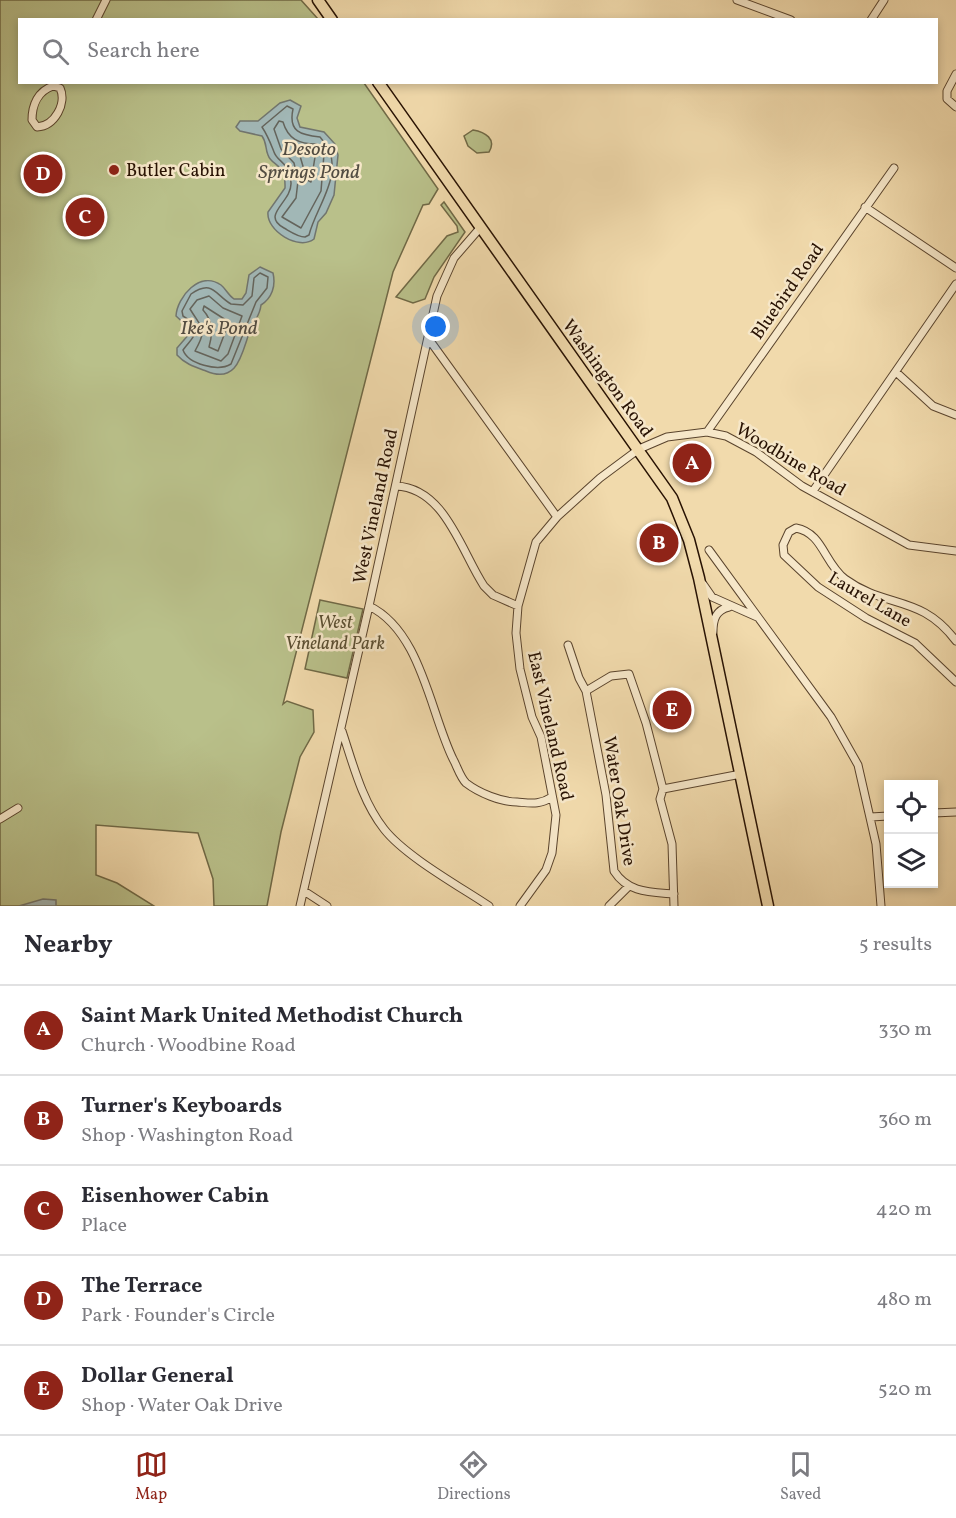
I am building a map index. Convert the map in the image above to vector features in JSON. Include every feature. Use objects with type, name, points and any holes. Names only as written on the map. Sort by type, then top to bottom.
[{"type":"main road","points":[[318,0],[331,18]]},
{"type":"main road","name":"Washington Road","points":[[379,84],[672,498],[699,578],[768,906]]},
{"type":"street","points":[[97,18],[106,0]]},
{"type":"street","points":[[737,0],[786,18]]},
{"type":"street","points":[[873,18],[884,0]]},
{"type":"street","points":[[956,74],[946,91],[947,99],[956,107]]},
{"type":"street","points":[[61,85],[62,98],[57,113],[44,126],[36,126],[32,115],[38,98],[48,88],[61,85]]},
{"type":"street","name":"Bluebird Road","points":[[706,432],[894,168]]},
{"type":"street","points":[[865,207],[956,268]]},
{"type":"street","name":"West Vineland Road","points":[[300,906],[342,728],[437,296],[445,273],[464,244],[480,228]]},
{"type":"street","points":[[813,491],[956,284]]},
{"type":"street","points":[[428,338],[557,517]]},
{"type":"street","points":[[896,372],[933,406],[956,415]]},
{"type":"street","name":"Woodbine Road","points":[[639,449],[667,437],[706,432],[741,442],[787,477],[909,545],[956,551]]},
{"type":"street","name":"East Vineland Road","points":[[520,906],[546,870],[552,853],[556,815],[541,737],[532,717],[520,669],[516,633],[518,606],[536,542],[557,517],[600,478],[639,449]]},
{"type":"street","points":[[396,486],[409,487],[431,500],[444,516],[484,585],[493,595],[518,606]]},
{"type":"street","name":"Laurel Lane","points":[[956,640],[940,621],[921,609],[885,598],[845,579],[834,568],[815,536],[796,528],[789,532],[783,545],[784,555],[818,587],[866,618],[915,643],[956,682]]},
{"type":"street","points":[[709,550],[836,725],[858,765],[871,817],[881,906]]},
{"type":"street","points":[[699,578],[712,597],[729,607],[757,617]]},
{"type":"street","points":[[369,606],[379,610],[400,633],[422,670],[445,741],[465,781],[509,802],[541,804],[552,797]]},
{"type":"street","points":[[713,645],[716,616],[721,609],[729,607]]},
{"type":"street","name":"Water Oak Drive","points":[[568,645],[582,687],[586,691],[606,795],[614,871],[621,882],[628,887],[674,894]]},
{"type":"street","points":[[586,691],[611,676],[629,674],[646,723],[663,789],[660,799],[672,844],[674,906]]},
{"type":"street","points":[[342,728],[356,777],[385,830],[401,846],[489,906]]},
{"type":"street","points":[[663,789],[741,774]]},
{"type":"street","points":[[0,819],[18,808]]},
{"type":"street","points":[[938,813],[956,812]]},
{"type":"street","points":[[871,817],[884,816]]},
{"type":"street","points":[[609,906],[628,887]]},
{"type":"street","points":[[304,891],[327,906]]},
{"type":"green space","points":[[0,0],[301,0],[317,18],[18,18],[18,84],[365,84],[438,189],[429,204],[423,205],[393,272],[283,704],[287,701],[313,710],[314,732],[300,757],[281,832],[267,906],[214,906],[213,879],[198,833],[96,825],[96,875],[117,883],[154,906],[0,906]]},
{"type":"green space","points":[[473,130],[482,132],[491,140],[489,152],[477,153],[468,146],[464,136]]},
{"type":"green space","points":[[444,202],[465,232],[434,277],[425,299],[413,303],[396,297],[447,236],[458,232],[457,226],[441,205]]},
{"type":"green space","name":"West Vineland Park","points":[[320,600],[363,609],[347,678],[305,669]]},
{"type":"water","name":"Desoto Springs Pond","points":[[290,100],[301,106],[297,118],[300,127],[324,132],[335,144],[338,155],[334,195],[326,213],[318,222],[314,239],[300,243],[278,232],[269,219],[268,212],[285,188],[281,169],[270,159],[262,136],[240,131],[236,127],[240,121],[258,121],[280,103]]},
{"type":"water","name":"Ike's Pond","points":[[260,267],[273,273],[273,287],[268,299],[261,305],[242,353],[233,369],[227,373],[218,374],[194,367],[180,358],[177,355],[177,348],[190,333],[189,328],[176,316],[180,301],[185,294],[198,283],[213,281],[221,285],[234,299],[242,299],[246,293],[249,275]]},
{"type":"water","points":[[43,899],[56,900],[56,906],[19,906]]},
{"type":"place","name":"Butler Cabin","points":[[114,170]]},
{"type":"place","name":"The Terrace","points":[[43,174]]},
{"type":"place","name":"Eisenhower Cabin","points":[[85,217]]},
{"type":"place","name":"Saint Mark United Methodist Church","points":[[692,463]]},
{"type":"place","name":"Turner's Keyboards","points":[[659,543]]},
{"type":"place","name":"Dollar General","points":[[672,710]]}]
